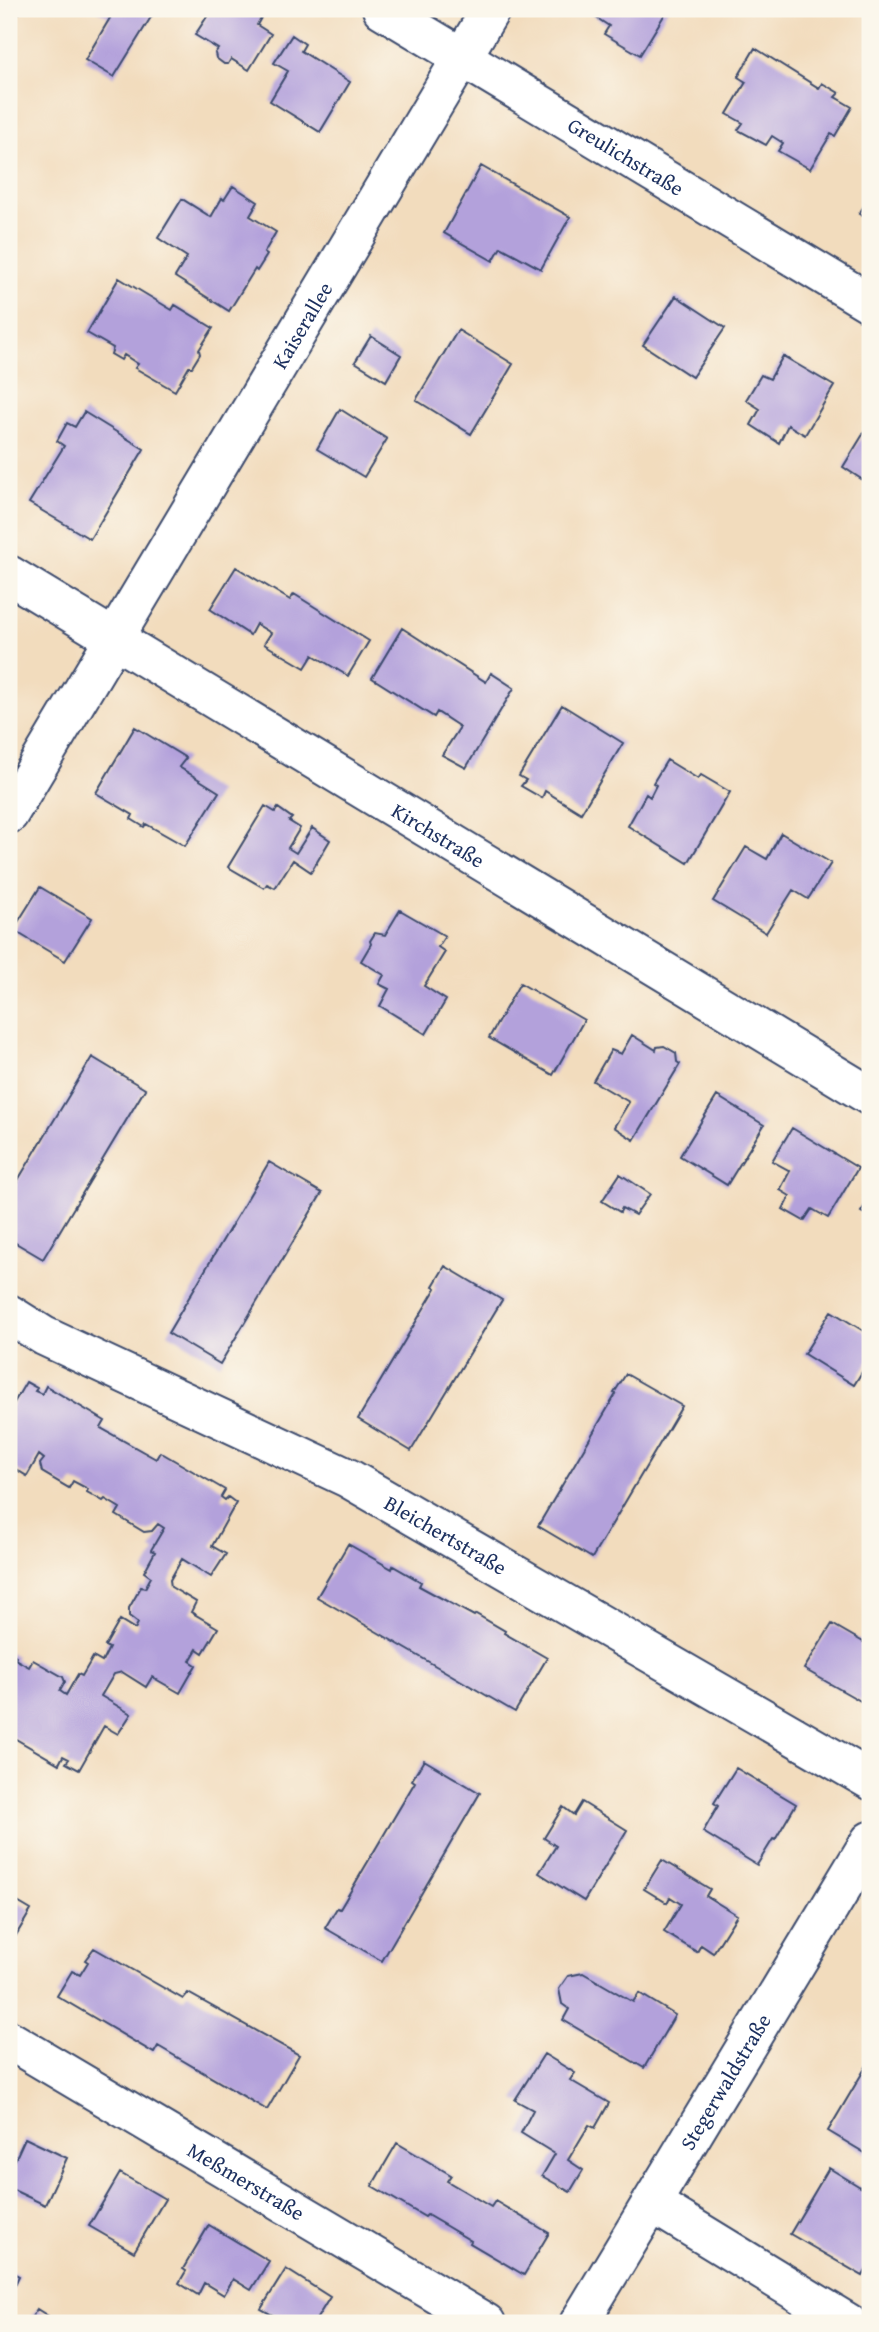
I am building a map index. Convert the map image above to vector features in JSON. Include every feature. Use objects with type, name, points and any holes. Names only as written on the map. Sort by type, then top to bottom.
[{"type":"street","name":"Greulichstraße","points":[[382,9],[870,303]]},
{"type":"street","name":"Kaiserallee","points":[[113,639],[491,9]]},
{"type":"street","name":"Kirchstraße","points":[[9,575],[870,1096]]},
{"type":"street","points":[[9,814],[113,639]]},
{"type":"street","name":"Bleichertstraße","points":[[9,1314],[44,1336],[348,1478],[870,1780]]},
{"type":"street","name":"Stegerwaldstraße","points":[[579,2323],[870,1842]]},
{"type":"street","name":"Meßmerstraße","points":[[9,2040],[486,2323]]},
{"type":"street","points":[[652,2203],[848,2323]]},
{"type":"building","points":[[9,9],[21,9],[14,14]]},
{"type":"building","points":[[96,9],[156,9],[114,77],[85,60],[110,18]]},
{"type":"building","points":[[212,9],[254,9],[263,14],[257,25],[271,34],[249,70],[231,59],[228,64],[224,64],[216,58],[218,49],[195,35]]},
{"type":"building","points":[[583,9],[668,9],[640,55],[604,34],[609,26]]},
{"type":"building","points":[[292,35],[305,44],[301,51],[350,82],[320,132],[270,101],[288,71],[274,63]]},
{"type":"building","points":[[755,48],[819,88],[822,83],[839,93],[835,97],[852,107],[835,136],[831,134],[810,169],[778,151],[783,143],[772,136],[766,145],[738,130],[743,123],[727,114],[746,82],[738,77]]},
{"type":"building","points":[[481,166],[570,217],[541,269],[501,247],[493,261],[444,233]]},
{"type":"building","points":[[233,186],[258,202],[250,216],[276,232],[264,253],[267,255],[229,311],[175,277],[187,257],[158,238],[182,199],[211,217]]},
{"type":"building","points":[[870,196],[870,220],[859,214]]},
{"type":"building","points":[[119,278],[172,310],[175,305],[213,328],[199,350],[200,354],[175,391],[135,368],[138,364],[124,355],[121,360],[111,354],[113,348],[87,333]]},
{"type":"building","points":[[676,296],[725,328],[692,377],[643,345]]},
{"type":"building","points":[[458,330],[513,364],[471,434],[416,400]]},
{"type":"building","points":[[371,336],[401,355],[386,381],[355,362]]},
{"type":"building","points":[[783,356],[834,386],[805,435],[788,425],[779,443],[751,425],[760,409],[746,400],[761,375],[770,379]]},
{"type":"building","points":[[340,409],[387,439],[364,477],[317,449]]},
{"type":"building","points":[[84,412],[144,449],[90,539],[29,503],[64,446],[57,441],[67,423],[75,427]]},
{"type":"building","points":[[870,423],[870,474],[866,482],[843,467]]},
{"type":"building","points":[[236,567],[290,600],[294,594],[369,641],[348,676],[313,655],[305,668],[264,644],[271,633],[256,624],[250,635],[210,609]]},
{"type":"building","points":[[402,628],[486,682],[491,673],[514,688],[466,768],[442,755],[460,727],[437,712],[434,717],[372,678]]},
{"type":"building","points":[[562,705],[623,743],[581,813],[545,791],[542,798],[521,786],[526,780],[519,776]]},
{"type":"building","points":[[135,727],[186,758],[179,767],[219,792],[185,846],[146,824],[144,827],[131,819],[133,815],[96,793]]},
{"type":"building","points":[[667,760],[698,779],[701,775],[730,792],[688,863],[628,826],[646,794],[650,797],[656,785],[653,783]]},
{"type":"building","points":[[265,806],[275,812],[278,808],[292,818],[289,821],[300,828],[288,848],[296,853],[312,828],[330,840],[311,872],[293,860],[275,888],[267,884],[264,888],[228,867]]},
{"type":"building","points":[[781,833],[831,863],[808,899],[793,890],[766,933],[713,901],[746,847],[767,859]]},
{"type":"building","points":[[40,887],[92,918],[65,961],[13,930]]},
{"type":"building","points":[[400,910],[445,936],[438,947],[445,952],[424,986],[446,1000],[426,1034],[380,1006],[389,989],[379,984],[384,975],[361,961],[375,933],[385,935]]},
{"type":"building","points":[[520,983],[584,1020],[553,1075],[489,1038]]},
{"type":"building","points":[[632,1035],[656,1050],[657,1047],[664,1046],[676,1053],[677,1062],[680,1064],[634,1140],[614,1127],[629,1102],[593,1081],[611,1050],[621,1054]]},
{"type":"building","points":[[92,1057],[145,1089],[43,1259],[9,1239],[9,1195]]},
{"type":"building","points":[[717,1096],[764,1125],[727,1185],[680,1156]]},
{"type":"building","points":[[792,1128],[858,1168],[828,1218],[812,1209],[804,1221],[783,1209],[790,1196],[780,1190],[790,1171],[772,1161]]},
{"type":"building","points":[[269,1162],[322,1193],[220,1364],[168,1333]]},
{"type":"building","points":[[620,1174],[650,1194],[635,1215],[622,1208],[620,1212],[602,1201]]},
{"type":"building","points":[[870,1197],[870,1217],[861,1212]]},
{"type":"building","points":[[445,1266],[502,1300],[411,1451],[358,1419],[436,1288],[433,1286]]},
{"type":"building","points":[[831,1311],[870,1335],[870,1359],[854,1385],[804,1354]]},
{"type":"building","points":[[626,1374],[682,1406],[592,1558],[538,1526]]},
{"type":"building","points":[[26,1382],[42,1394],[46,1386],[105,1421],[101,1428],[156,1459],[160,1452],[225,1490],[221,1497],[225,1500],[228,1497],[236,1503],[212,1546],[226,1554],[211,1577],[182,1559],[170,1580],[171,1587],[196,1602],[191,1612],[218,1628],[203,1653],[197,1649],[190,1661],[196,1665],[180,1693],[152,1677],[146,1687],[122,1672],[114,1674],[101,1696],[131,1714],[118,1734],[104,1726],[79,1770],[66,1763],[69,1759],[63,1756],[59,1764],[9,1735],[9,1652],[29,1667],[33,1660],[63,1677],[65,1682],[60,1691],[66,1695],[78,1674],[82,1676],[93,1657],[102,1662],[109,1648],[105,1646],[120,1620],[135,1629],[138,1623],[129,1616],[129,1608],[141,1587],[145,1588],[151,1577],[144,1572],[155,1552],[151,1550],[164,1528],[158,1524],[152,1531],[144,1532],[116,1515],[120,1508],[87,1492],[88,1489],[73,1481],[69,1488],[42,1472],[40,1464],[44,1459],[39,1455],[27,1476],[9,1465],[9,1404],[12,1406]]},
{"type":"building","points":[[348,1544],[421,1582],[419,1586],[474,1616],[476,1614],[547,1658],[515,1712],[317,1597]]},
{"type":"building","points":[[832,1624],[870,1646],[870,1692],[864,1703],[804,1669]]},
{"type":"building","points":[[424,1760],[480,1793],[382,1961],[325,1928],[337,1908],[340,1909],[415,1782],[412,1780]]},
{"type":"building","points":[[736,1768],[796,1804],[757,1865],[703,1832],[718,1806],[714,1803]]},
{"type":"building","points":[[582,1802],[627,1830],[584,1901],[539,1873],[556,1846],[544,1838],[563,1807],[574,1815]]},
{"type":"building","points":[[662,1860],[710,1889],[706,1896],[737,1915],[713,1953],[701,1945],[697,1952],[664,1932],[681,1904],[670,1897],[667,1903],[644,1889]]},
{"type":"building","points":[[9,1897],[31,1910],[9,1947]]},
{"type":"building","points":[[94,1948],[183,1999],[188,1993],[299,2055],[267,2110],[158,2046],[154,2053],[57,1996],[72,1971],[80,1975],[88,1962],[85,1960]]},
{"type":"building","points":[[583,1973],[633,2002],[639,1993],[675,2015],[644,2068],[563,2020],[569,2009],[562,2004],[559,1989],[568,1976]]},
{"type":"building","points":[[544,2054],[575,2073],[570,2080],[609,2103],[595,2128],[589,2125],[568,2160],[583,2170],[570,2192],[542,2176],[555,2154],[521,2133],[533,2110],[515,2100]]},
{"type":"building","points":[[870,2060],[870,2156],[828,2131]]},
{"type":"building","points":[[25,2138],[67,2158],[45,2205],[9,2188],[9,2173]]},
{"type":"building","points":[[397,2143],[451,2175],[447,2181],[491,2207],[495,2201],[549,2233],[524,2275],[446,2226],[372,2186]]},
{"type":"building","points":[[829,2168],[870,2193],[870,2263],[863,2276],[790,2234]]},
{"type":"building","points":[[120,2173],[165,2199],[134,2252],[89,2226]]},
{"type":"building","points":[[209,2225],[269,2261],[251,2290],[233,2279],[224,2295],[204,2283],[198,2295],[179,2283],[186,2271],[183,2269]]},
{"type":"building","points":[[286,2269],[330,2297],[314,2323],[270,2323],[274,2316],[261,2309]]},
{"type":"building","points":[[9,2271],[19,2276],[9,2298]]},
{"type":"building","points":[[37,2309],[59,2323],[28,2323]]}]
